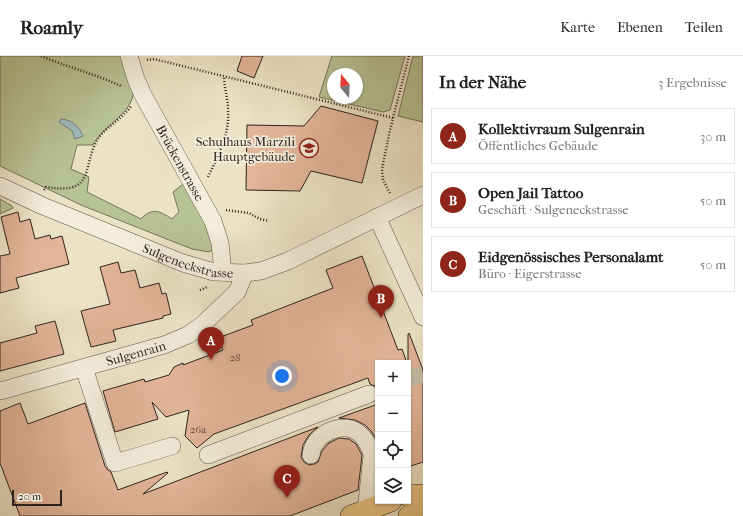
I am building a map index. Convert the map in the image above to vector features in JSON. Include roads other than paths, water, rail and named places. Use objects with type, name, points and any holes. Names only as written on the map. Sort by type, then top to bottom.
[{"type":"main road","points":[[411,496],[423,495]]},
{"type":"main road","points":[[358,513],[384,504]]},
{"type":"main road","points":[[409,516],[423,511]]},
{"type":"street","name":"Brückenstrasse","points":[[130,59],[140,94],[213,221],[218,235],[223,272]]},
{"type":"street","name":"Sulgeneckstrasse","points":[[0,186],[183,263],[200,269],[245,273],[261,271],[288,261],[423,195]]},
{"type":"street","points":[[377,217],[423,317]]},
{"type":"street","name":"Sulgenrain","points":[[0,391],[164,345],[188,335],[202,325],[237,292],[245,273]]},
{"type":"street","points":[[84,368],[115,463],[172,446]]},
{"type":"street","points":[[208,455],[369,394]]},
{"type":"street","points":[[311,455],[312,448],[317,440],[328,432],[339,428],[350,429],[359,433],[367,441],[375,459],[358,513]]},
{"type":"water","points":[[61,119],[75,124],[83,136],[75,139],[72,131],[59,122]]},
{"type":"tunnel","points":[[411,378],[423,374]]},
{"type":"place","name":"Schulhaus Marzili Hauptgebäude","points":[[309,148]]},
{"type":"place","name":"Open Jail Tattoo","points":[[381,318]]},
{"type":"place","name":"Kollektivraum Sulgenrain","points":[[211,360]]},
{"type":"place","name":"Eidgenössisches Personalamt","points":[[287,498]]}]
